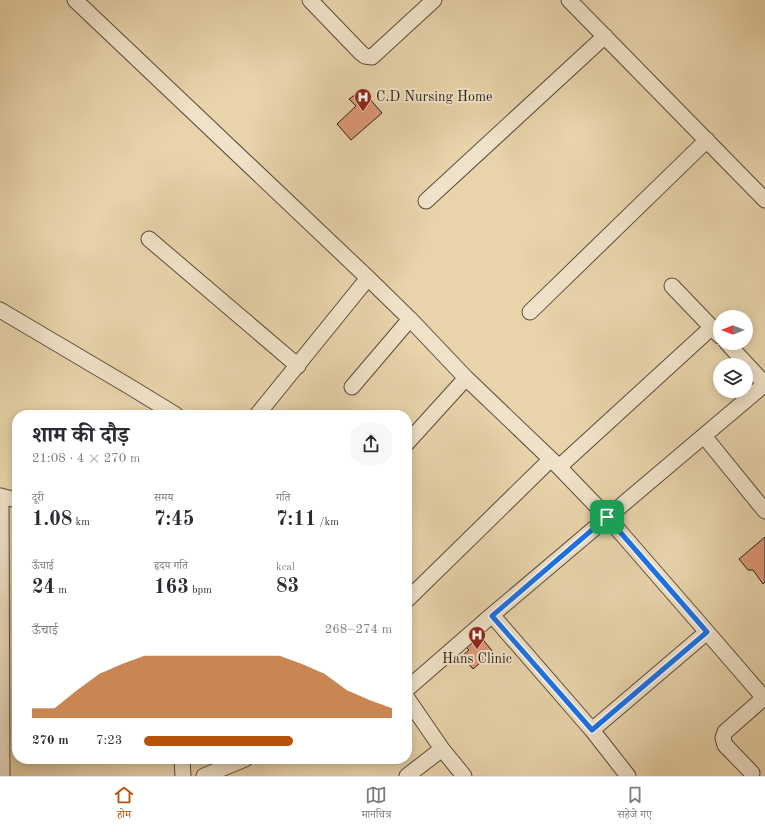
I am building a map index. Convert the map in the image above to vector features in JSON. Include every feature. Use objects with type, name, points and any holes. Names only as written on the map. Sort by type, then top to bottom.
[{"type":"street","points":[[75,0],[410,318],[466,378],[555,464],[607,517],[764,698],[725,732],[723,738],[725,744],[752,773]]},
{"type":"street","points":[[310,0],[361,53],[365,56],[372,57],[434,0]]},
{"type":"street","points":[[569,0],[765,200]]},
{"type":"street","points":[[426,201],[605,36]]},
{"type":"street","points":[[530,312],[706,140]]},
{"type":"street","points":[[149,239],[298,366]]},
{"type":"street","points":[[261,410],[368,278]]},
{"type":"street","points":[[672,286],[713,329]]},
{"type":"street","points":[[0,310],[168,410]]},
{"type":"street","points":[[352,387],[410,318]]},
{"type":"street","points":[[412,595],[555,464],[713,334]]},
{"type":"street","points":[[412,685],[607,517],[765,384],[733,350]]},
{"type":"street","points":[[412,437],[466,378]]},
{"type":"street","points":[[704,436],[765,511]]},
{"type":"street","points":[[2,776],[0,496],[12,499]]},
{"type":"street","points":[[492,616],[592,730],[628,776]]},
{"type":"street","points":[[592,730],[707,632]]},
{"type":"street","points":[[412,705],[442,749],[464,776]]},
{"type":"street","points":[[407,776],[442,749]]},
{"type":"street","points":[[182,764],[183,776]]},
{"type":"street","points":[[204,776],[232,764]]},
{"type":"building","points":[[362,90],[382,113],[351,140],[337,124],[356,106],[349,99]]},
{"type":"building","points":[[765,537],[765,582],[763,584],[753,570],[748,570],[739,559]]},
{"type":"building","points":[[476,631],[493,652],[473,669],[462,656],[469,650],[462,643]]},
{"type":"place","name":"C.D Nursing Home","points":[[363,112]]},
{"type":"place","name":"Hans Clinic","points":[[477,650]]},
{"type":"route","points":[[607,517],[707,632],[592,730],[492,616],[607,517]]}]
